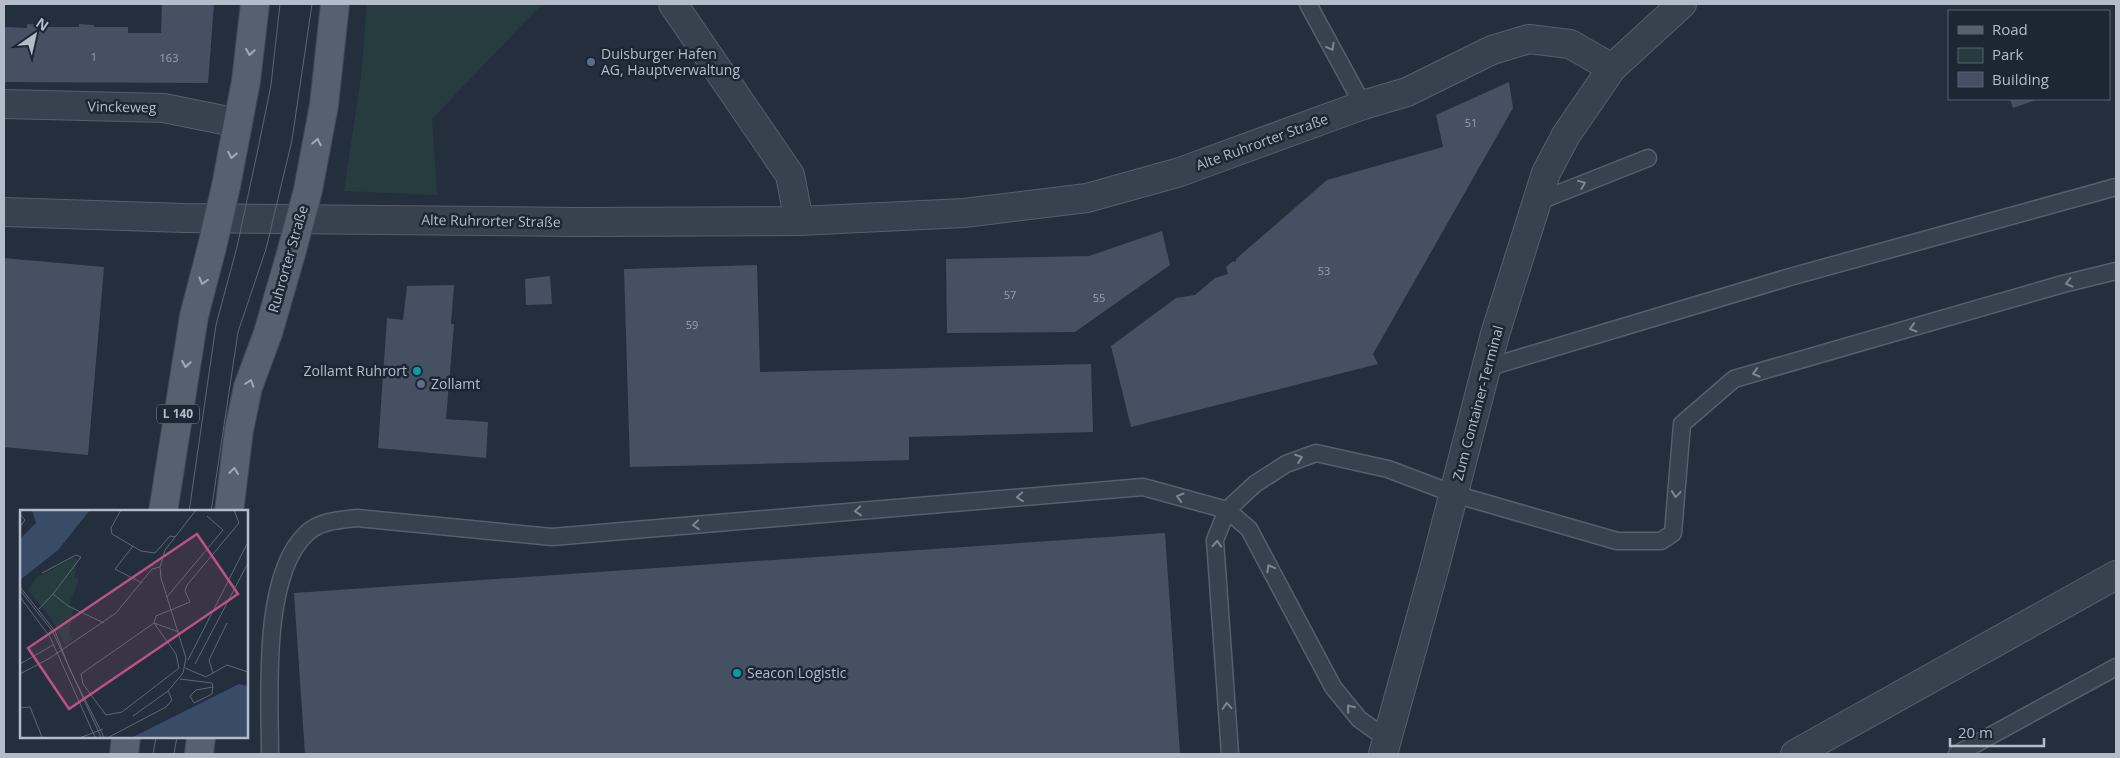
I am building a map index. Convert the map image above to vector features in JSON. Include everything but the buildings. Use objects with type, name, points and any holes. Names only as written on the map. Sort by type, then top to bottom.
[{"type":"main road","name":"L 140","points":[[163,510],[194,316],[226,186],[246,81],[255,4]]},
{"type":"main road","name":"Ruhrorter Straße","points":[[229,510],[239,430],[248,387],[268,333],[308,190],[324,105],[336,4]]},
{"type":"main road","points":[[124,754],[126,738]]},
{"type":"main road","points":[[199,754],[201,738]]},
{"type":"street","points":[[673,4],[790,175],[799,221]]},
{"type":"street","points":[[1612,68],[1682,4]]},
{"type":"street","name":"Alte Ruhrorter Straße","points":[[4,212],[184,218],[576,222],[799,221],[964,213],[1087,198],[1180,172],[1362,105],[1407,92],[1492,50],[1529,38],[1570,44],[1612,68]]},
{"type":"street","name":"Zum Container-Terminal","points":[[1385,747],[1454,494],[1486,368],[1546,173],[1566,135],[1612,68]]},
{"type":"street","name":"Vinckeweg","points":[[4,104],[164,108],[238,123]]},
{"type":"street","points":[[1795,754],[2116,575]]},
{"type":"lane","points":[[1308,4],[1362,105]]},
{"type":"lane","points":[[1537,202],[1648,158]]},
{"type":"lane","points":[[1486,368],[1790,277],[2116,187]]},
{"type":"lane","points":[[1230,754],[1215,540],[1227,510],[1255,484],[1286,464],[1316,453],[1388,469],[1454,494],[1617,541],[1661,541],[1673,533],[1682,424],[1734,379],[2062,284],[2116,271]]},
{"type":"lane","points":[[270,754],[270,632],[286,558],[307,533],[330,520],[357,518],[552,537],[1143,487],[1227,510],[1249,528],[1333,687],[1359,720],[1385,747]]},
{"type":"lane","points":[[1957,754],[2116,667]]},
{"type":"green space","points":[[367,4],[542,4],[432,119],[437,195],[344,191],[361,77]]},
{"type":"tram line","points":[[189,510],[216,325],[237,247],[271,85],[280,4]]},
{"type":"tram line","points":[[211,510],[238,332],[266,249],[292,140],[312,4]]},
{"type":"tram line","points":[[153,754],[156,738]]},
{"type":"tram line","points":[[174,754],[177,738]]},
{"type":"place","name":"Duisburger Hafen AG, Hauptverwaltung","points":[[591,62]]},
{"type":"place","name":"Zollamt Ruhrort","points":[[417,371]]},
{"type":"place","name":"Zollamt","points":[[421,384]]},
{"type":"place","name":"Seacon Logistic","points":[[737,673]]}]
